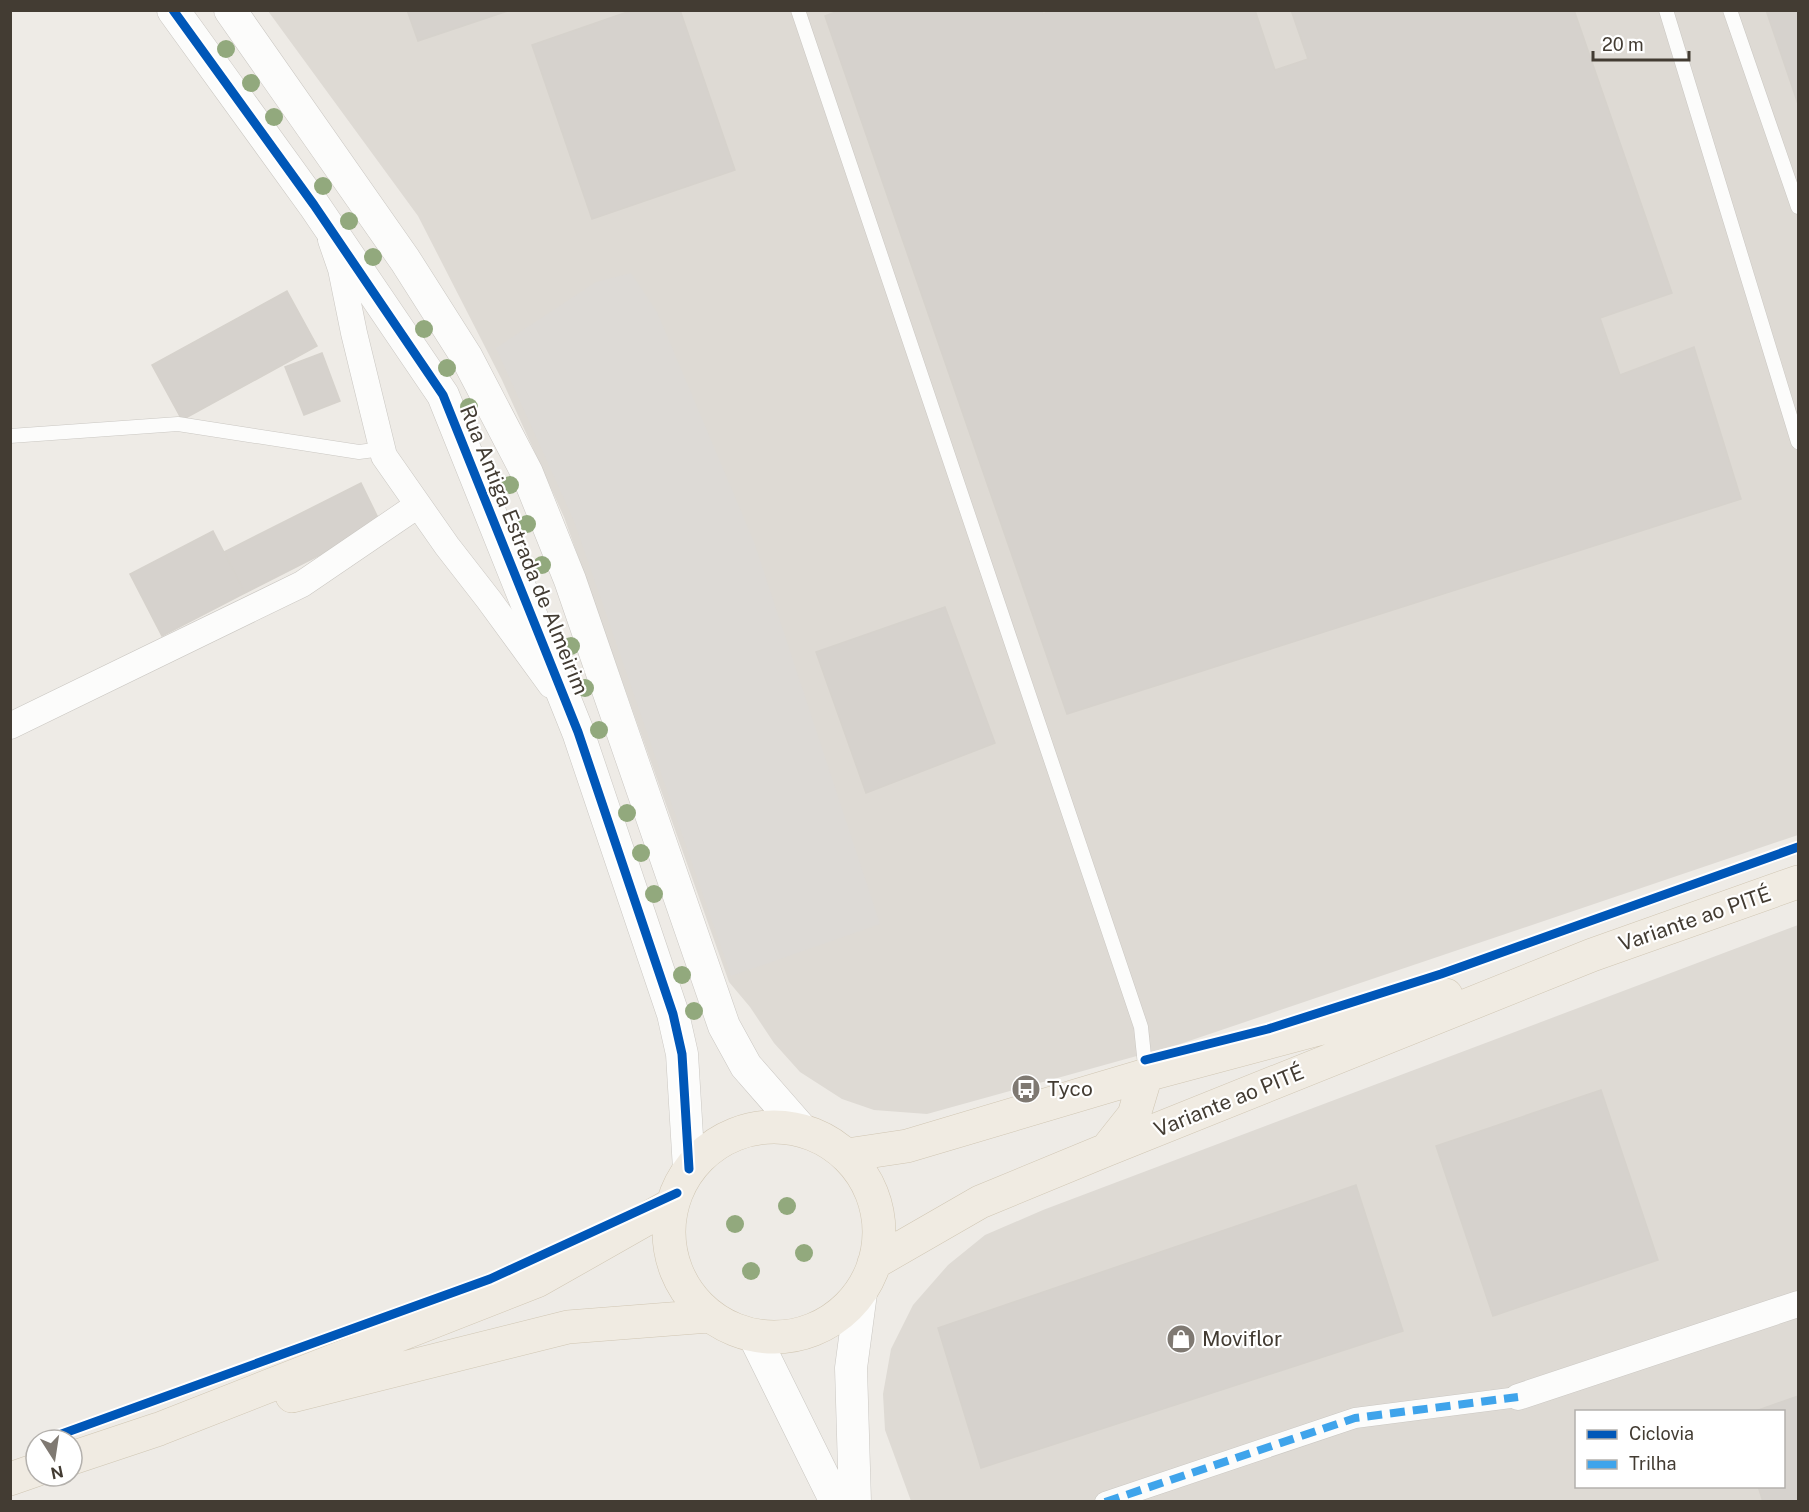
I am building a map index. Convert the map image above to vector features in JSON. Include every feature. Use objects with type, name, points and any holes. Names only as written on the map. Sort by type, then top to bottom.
[{"type":"main road","name":"Variante ao PITÉ","points":[[874,1263],[980,1202],[1106,1150],[1592,955],[1798,882]]},
{"type":"main road","name":"Variante ao PITÉ","points":[[847,1155],[907,1146],[1146,1076],[1592,955]]},
{"type":"main road","points":[[1106,1150],[1134,1115],[1146,1076]]},
{"type":"main road","points":[[770,1127],[802,1130],[830,1142],[847,1155],[860,1170],[876,1204],[879,1246],[872,1272],[861,1293],[838,1316],[823,1325],[795,1336],[743,1334],[709,1316],[685,1291],[676,1274],[668,1238],[671,1205],[689,1169],[716,1143],[733,1134],[770,1127]]},
{"type":"main road","points":[[84,1454],[159,1429],[537,1281],[671,1205]]},
{"type":"main road","points":[[159,1429],[568,1327],[709,1316]]},
{"type":"street","name":"Rua Antiga Estrada de Almeirim","points":[[173,10],[314,205],[443,396],[578,732],[678,1033],[682,1054],[689,1169]]},
{"type":"street","name":"Rua Antiga Estrada de Almeirim","points":[[230,10],[417,279],[466,356],[522,464],[570,580],[724,1026],[746,1066],[802,1130]]},
{"type":"street","points":[[314,205],[339,262],[384,456],[447,546],[555,690],[578,732]]},
{"type":"street","points":[[10,726],[302,584],[418,504]]},
{"type":"street","points":[[855,1502],[851,1368],[861,1293]]},
{"type":"street","points":[[1105,1502],[1355,1418],[1518,1397],[1798,1304]]},
{"type":"street","points":[[754,1336],[836,1502]]},
{"type":"lane","points":[[798,10],[1141,1027],[1146,1076]]},
{"type":"lane","points":[[1666,10],[1798,442]]},
{"type":"lane","points":[[1730,10],[1798,207]]},
{"type":"lane","points":[[10,436],[178,423],[359,452],[382,449]]},
{"type":"shaded area","points":[[268,11],[1798,11],[1798,835],[1180,1044],[927,1114],[874,1110],[842,1099],[800,1072],[774,1043],[750,1007],[729,982],[564,517],[502,380],[418,216]]},
{"type":"shaded area","points":[[631,273],[657,312],[754,542],[880,924],[731,976],[574,521],[496,348],[596,282]]},
{"type":"shaded area","points":[[1798,925],[1798,1501],[911,1501],[885,1430],[883,1394],[891,1349],[913,1305],[948,1265],[985,1235],[1043,1210]]},
{"type":"building","points":[[407,10],[511,10],[418,41]]},
{"type":"building","points":[[633,10],[680,10],[735,170],[592,219],[532,45]]},
{"type":"building","points":[[841,10],[1042,10],[1043,14],[1052,10],[1255,10],[1275,70],[1308,59],[1291,10],[1574,10],[1672,293],[1600,318],[1620,375],[1694,347],[1741,499],[1067,714],[825,16]]},
{"type":"building","points":[[1766,10],[1798,10],[1798,104]]},
{"type":"building","points":[[287,291],[317,346],[182,420],[152,365]]},
{"type":"building","points":[[322,353],[340,401],[304,415],[285,367]]},
{"type":"building","points":[[361,483],[381,524],[245,593],[224,552]]},
{"type":"building","points":[[213,531],[245,593],[162,636],[130,574]]},
{"type":"building","points":[[945,607],[995,743],[866,793],[816,652]]},
{"type":"building","points":[[1601,1090],[1658,1260],[1493,1316],[1436,1146]]},
{"type":"building","points":[[1356,1185],[1403,1331],[981,1468],[938,1328]]},
{"type":"building","points":[[1798,1396],[1798,1502],[1763,1502],[1759,1488],[1785,1488],[1785,1410],[1759,1410]]},
{"type":"marked path","points":[[1105,1502],[1355,1418],[1518,1397]]},
{"type":"cycle path","points":[[173,10],[314,205],[443,395],[578,732],[673,1014],[682,1054],[689,1169]]},
{"type":"cycle path","points":[[1145,1060],[1268,1029],[1441,974],[1798,847]]},
{"type":"cycle path","points":[[78,1428],[490,1279],[677,1193]]},
{"type":"place","name":"Tyco","points":[[1026,1089]]},
{"type":"place","name":"Moviflor","points":[[1181,1339]]}]
